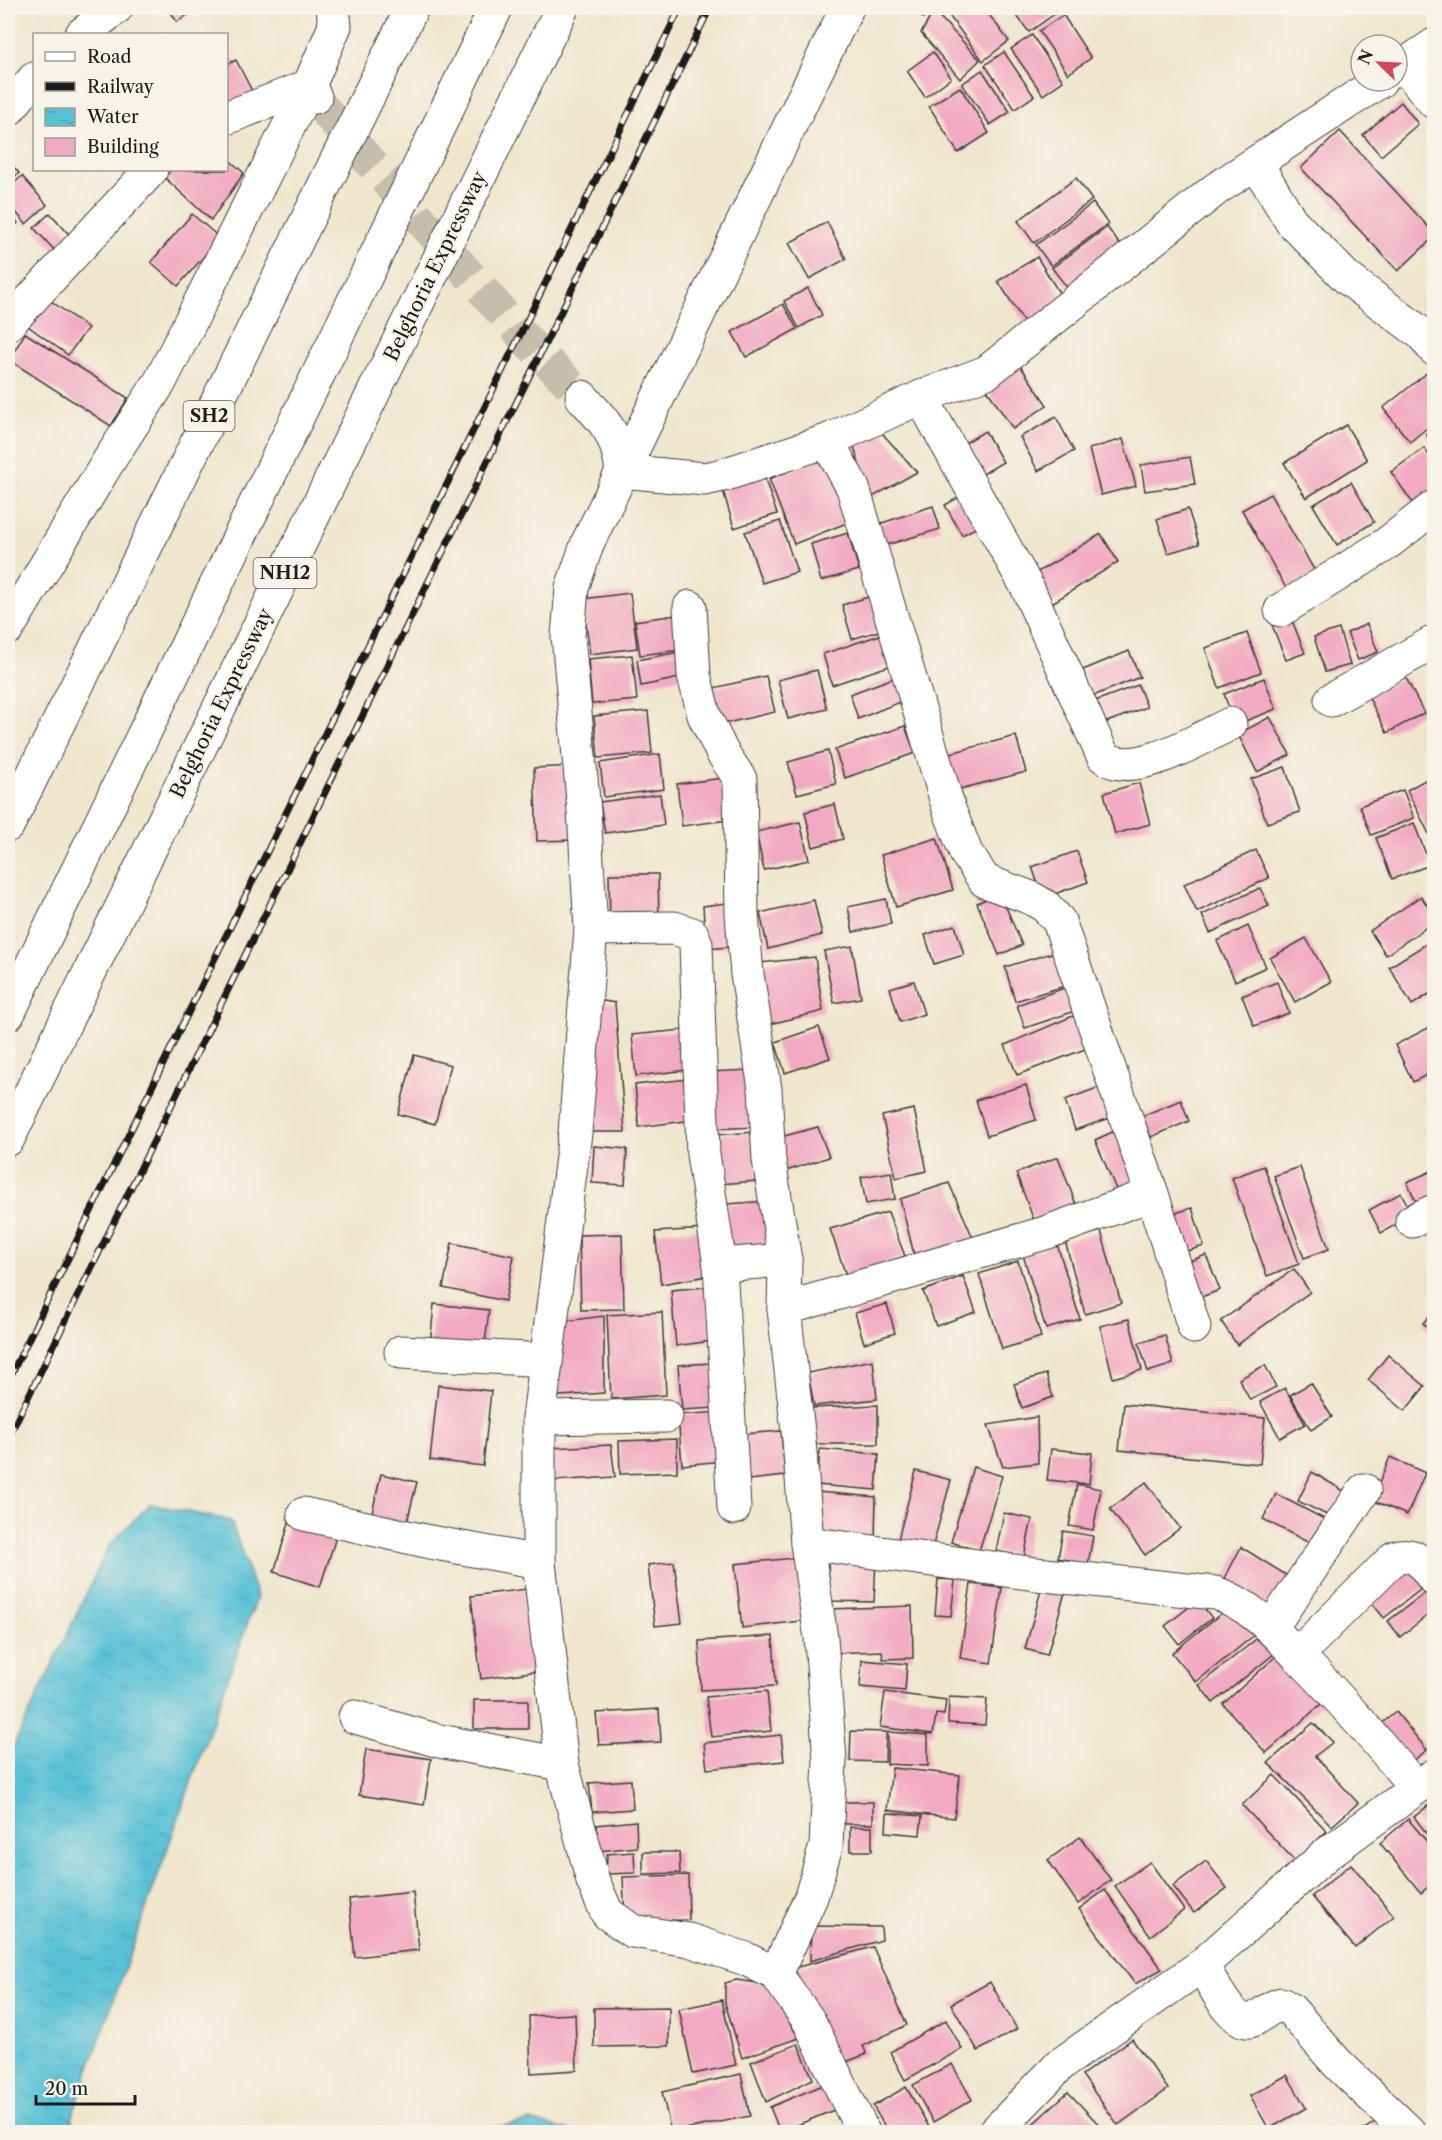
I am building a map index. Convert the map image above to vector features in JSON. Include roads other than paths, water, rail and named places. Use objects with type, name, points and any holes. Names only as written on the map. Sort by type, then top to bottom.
[{"type":"main road","points":[[83,33],[116,8]]},
{"type":"main road","points":[[8,628],[108,462],[160,382],[315,96],[335,26],[333,8]]},
{"type":"main road","name":"SH2","points":[[8,825],[412,8]]},
{"type":"main road","name":"NH12","points":[[8,1014],[496,8]]},
{"type":"main road","name":"Belghoria Expressway","points":[[8,1139],[562,8]]},
{"type":"main road","points":[[847,8],[588,542],[572,588],[568,636],[584,811],[591,929],[574,1133],[539,1418],[539,1562],[562,1764],[593,1881],[607,1913],[632,1931],[689,1940],[746,1959],[776,1974],[809,2021],[863,2133]]},
{"type":"main road","points":[[1409,62],[1434,45]]},
{"type":"main road","points":[[8,110],[33,80]]},
{"type":"main road","points":[[1409,83],[1434,102]]},
{"type":"main road","points":[[622,471],[705,479],[827,441],[921,397],[987,372],[1216,189],[1362,93]]},
{"type":"main road","points":[[228,118],[315,96]]},
{"type":"main road","points":[[1256,162],[1291,221],[1347,278],[1422,334],[1434,349]]},
{"type":"main road","points":[[8,324],[150,171]]},
{"type":"main road","points":[[582,397],[610,428],[619,446],[622,471]]},
{"type":"main road","points":[[921,397],[1027,587],[1103,756],[1112,763],[1135,764],[1168,753],[1230,724]]},
{"type":"main road","points":[[827,441],[853,488],[949,809],[966,853],[985,881],[1031,898],[1044,906],[1059,921],[1152,1194],[1194,1327]]},
{"type":"main road","points":[[1281,610],[1385,545],[1434,507]]},
{"type":"main road","points":[[690,607],[694,675],[704,715],[722,752],[740,779],[742,915],[747,974],[765,1089],[770,1160],[785,1260],[784,1309],[807,1543],[821,1638],[830,1761],[826,1846],[811,1897],[776,1974]]},
{"type":"main road","points":[[1330,700],[1434,642]]},
{"type":"main road","points":[[591,929],[674,928],[692,934],[696,944],[703,1154],[720,1265],[734,1508]]},
{"type":"main road","points":[[784,1309],[1045,1233],[1152,1194]]},
{"type":"main road","points":[[720,1265],[785,1260]]},
{"type":"main road","points":[[400,1352],[546,1360]]},
{"type":"main road","points":[[539,1418],[666,1416]]},
{"type":"main road","points":[[1271,1628],[1364,1490]]},
{"type":"main road","points":[[304,1514],[430,1542],[539,1562]]},
{"type":"main road","points":[[807,1543],[874,1550],[1035,1574],[1215,1593],[1241,1604],[1271,1628],[1425,1781],[1328,1853],[1202,1965],[1061,2064],[995,2133]]},
{"type":"main road","points":[[1297,1655],[1395,1557],[1405,1554],[1414,1556],[1434,1579]]},
{"type":"main road","points":[[355,1717],[439,1741],[562,1764]]},
{"type":"main road","points":[[1202,1965],[1229,2009],[1244,2021],[1251,2021],[1271,2006],[1281,2004],[1291,2010],[1337,2063],[1408,2133]]},
{"type":"water","points":[[150,1504],[231,1521],[257,1597],[74,2111],[70,2132],[8,2132],[8,1758],[109,1546]]},
{"type":"water","points":[[532,2121],[573,2132],[465,2132]]},
{"type":"tunnel","points":[[320,105],[528,342],[582,397]]},
{"type":"railway","points":[[8,1381],[680,8]]},
{"type":"railway","points":[[8,1438],[710,8]]}]
